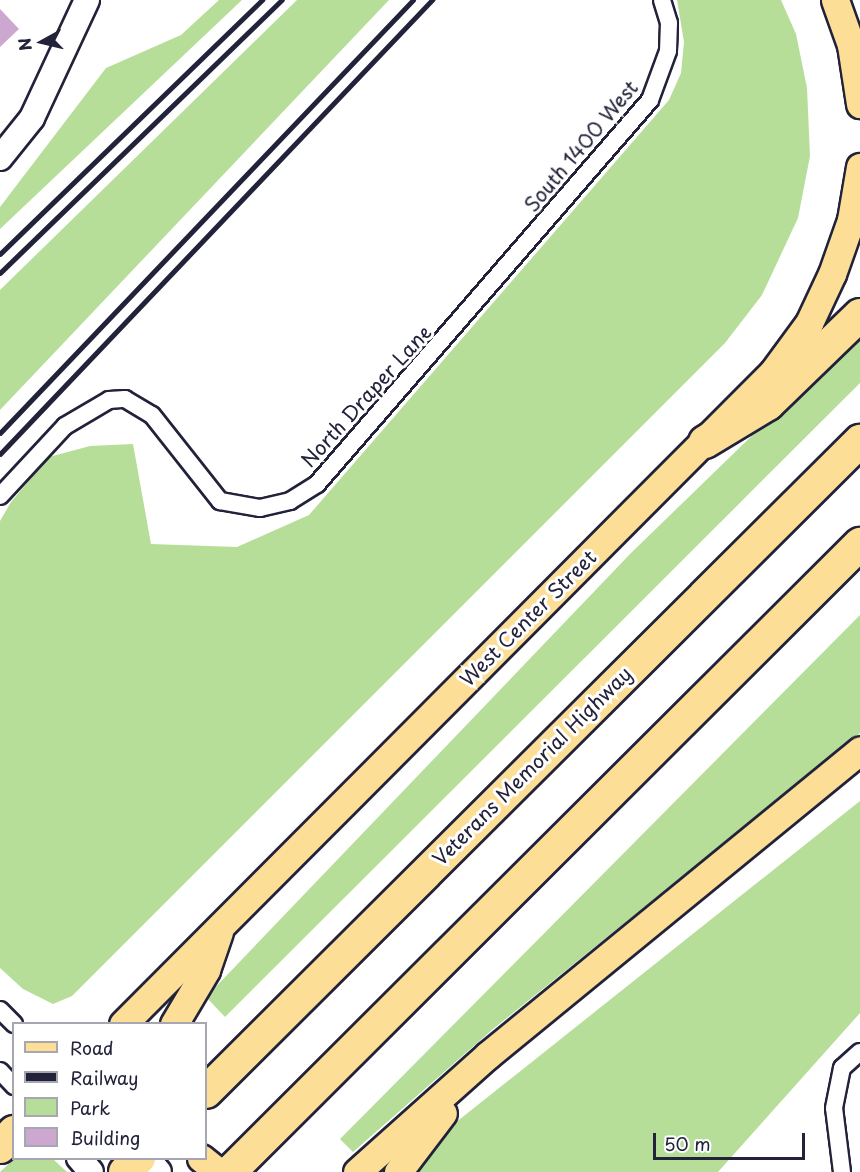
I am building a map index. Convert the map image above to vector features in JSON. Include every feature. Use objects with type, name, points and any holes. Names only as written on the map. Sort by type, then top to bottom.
[{"type":"highway","points":[[705,442],[768,404],[860,315]]},
{"type":"highway","name":"Veterans Memorial Highway","points":[[207,1091],[860,441]]},
{"type":"highway","points":[[230,1172],[321,1078],[860,543]]},
{"type":"highway","points":[[0,1146],[12,1134]]},
{"type":"highway","points":[[125,1172],[137,1160]]},
{"type":"main road","points":[[835,0],[850,45],[860,104]]},
{"type":"main road","name":"West Center Street","points":[[124,1022],[773,372],[809,323],[842,248],[860,167]]},
{"type":"main road","points":[[357,1172],[488,1055],[860,750]]},
{"type":"main road","points":[[175,1022],[206,970],[220,927]]},
{"type":"main road","points":[[398,1172],[488,1055]]},
{"type":"main road","points":[[203,1160],[218,1172]]},
{"type":"street","points":[[0,158],[32,117],[87,0]]},
{"type":"street","name":"South 1400 West","points":[[526,245],[656,90],[668,51],[669,23],[662,0]]},
{"type":"street","name":"North Draper Lane","points":[[0,496],[65,426],[99,404],[125,399],[158,422],[220,501],[260,508],[290,501],[341,461],[526,245]]},
{"type":"street","points":[[0,1010],[13,1022]]},
{"type":"street","points":[[842,1172],[834,1108],[842,1068],[860,1052]]},
{"type":"street","points":[[0,1071],[12,1084]]},
{"type":"street","points":[[81,1160],[91,1172]]},
{"type":"street","points":[[149,1160],[159,1172]]},
{"type":"green space","points":[[219,0],[242,0],[0,229],[0,207],[106,68],[181,35]]},
{"type":"green space","points":[[297,0],[389,0],[0,410],[0,290]]},
{"type":"green space","points":[[677,0],[781,0],[796,34],[807,88],[810,156],[798,218],[762,295],[725,343],[72,996],[53,1004],[23,989],[0,968],[0,521],[11,502],[49,457],[90,446],[133,444],[151,544],[237,547],[309,515],[669,100],[681,73],[684,42]]},
{"type":"green space","points":[[860,331],[860,383],[225,1017],[206,997],[631,553]]},
{"type":"green space","points":[[860,615],[860,733],[493,1029],[353,1152],[340,1139]]},
{"type":"green space","points":[[860,801],[860,1013],[718,1172],[414,1172],[445,1131]]},
{"type":"green space","points":[[13,1160],[54,1160],[67,1172],[0,1172]]},
{"type":"building","points":[[0,9],[19,29],[0,47]]},
{"type":"railway","points":[[0,254],[262,0]]},
{"type":"railway","points":[[0,273],[282,0]]},
{"type":"railway","points":[[0,433],[413,0]]},
{"type":"railway","points":[[0,454],[432,0]]}]
